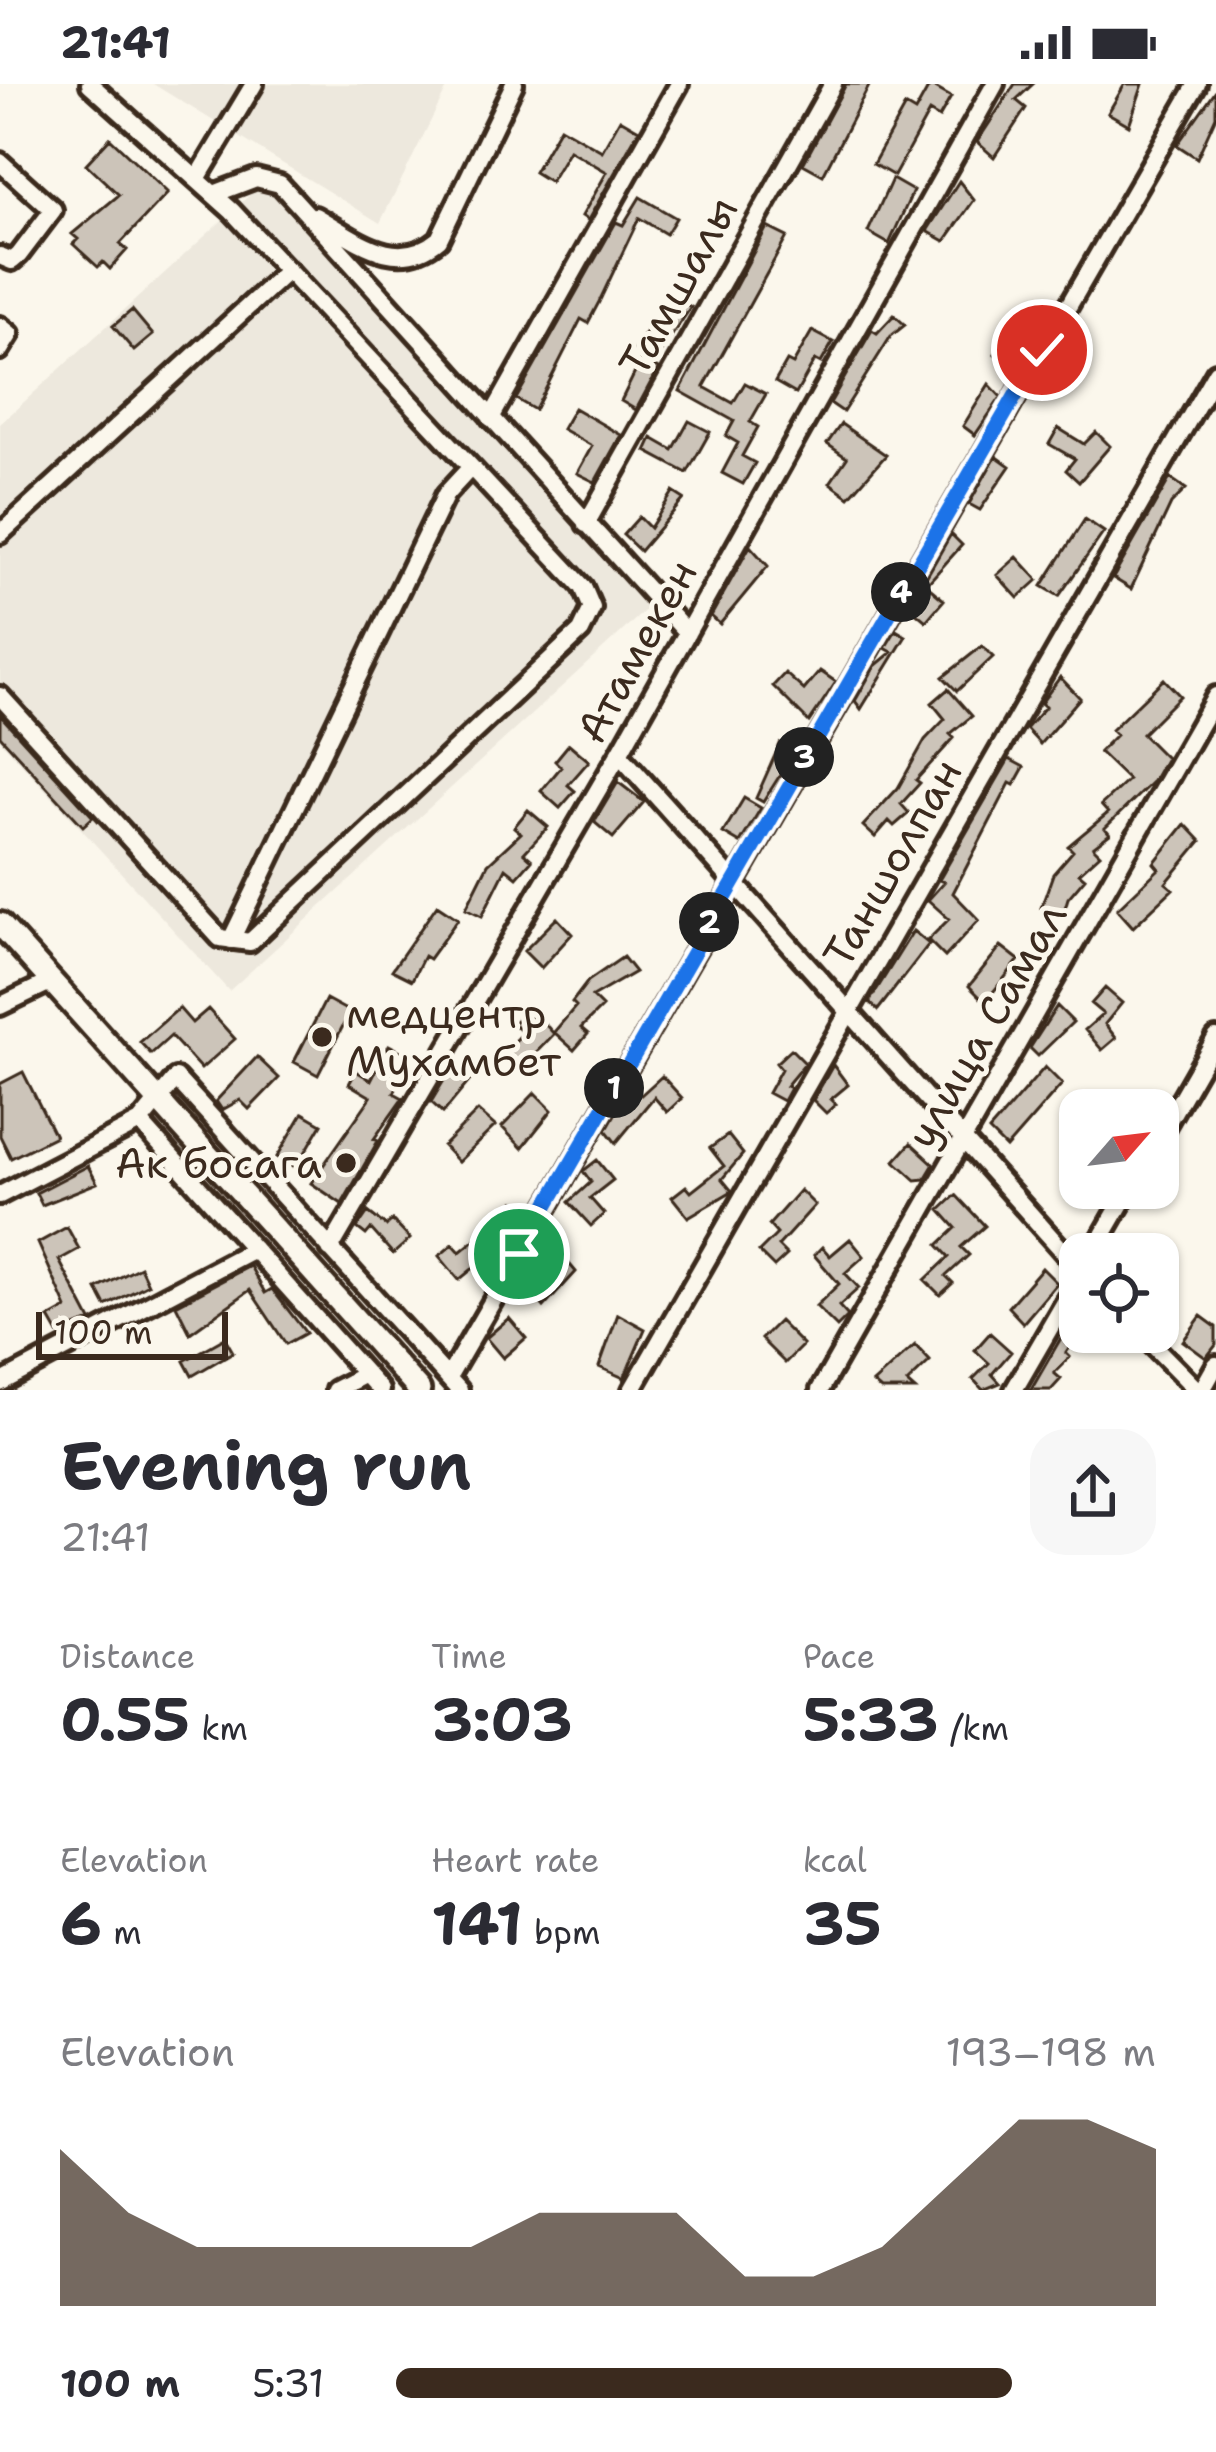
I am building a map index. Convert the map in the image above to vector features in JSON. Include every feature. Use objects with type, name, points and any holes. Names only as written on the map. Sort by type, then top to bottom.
[{"type":"main road","points":[[0,924],[419,1390]]},
{"type":"street","points":[[0,696],[220,938],[250,942],[581,632],[592,608],[583,587],[288,270],[214,194],[90,84]]},
{"type":"street","points":[[197,179],[254,84]]},
{"type":"street","points":[[302,208],[382,254],[404,257],[424,251],[439,238],[514,84]]},
{"type":"street","points":[[491,418],[679,84]]},
{"type":"street","name":"Тамшалы","points":[[586,524],[833,84]]},
{"type":"street","name":"Атамекен","points":[[330,1249],[620,754],[994,84]]},
{"type":"street","points":[[0,1195],[140,1122],[176,1078],[453,1384],[732,882],[1197,84]]},
{"type":"street","points":[[0,162],[48,200],[53,210],[19,255],[12,261],[0,256]]},
{"type":"street","points":[[214,194],[244,180],[268,179],[280,184],[687,633]]},
{"type":"street","points":[[0,534],[288,270]]},
{"type":"street","points":[[0,326],[10,334],[0,350]]},
{"type":"street","name":"Таншолпан","points":[[632,1390],[1216,372]]},
{"type":"street","points":[[231,940],[446,494],[471,467]]},
{"type":"street","name":"улица Самал","points":[[820,1390],[1216,696]]},
{"type":"street","points":[[620,754],[1059,1249]]},
{"type":"street","points":[[0,1006],[52,981]]},
{"type":"street","points":[[1179,1102],[1216,1038]]},
{"type":"street","points":[[140,1122],[380,1390]]},
{"type":"street","points":[[0,1383],[254,1249]]},
{"type":"street","points":[[1014,1390],[1059,1310]]},
{"type":"street","points":[[1162,1353],[1200,1390],[1216,1365]]},
{"type":"street","points":[[335,1390],[366,1374]]},
{"type":"shaded area","points":[[153,84],[449,84],[380,223]]},
{"type":"shaded area","points":[[265,181],[651,605],[229,991],[0,740],[0,424]]},
{"type":"building","points":[[846,84],[870,84],[823,175],[803,164]]},
{"type":"building","points":[[1015,84],[1033,84],[1016,100],[1026,108],[994,157],[977,142]]},
{"type":"building","points":[[1125,84],[1143,84],[1129,125],[1108,113]]},
{"type":"building","points":[[930,85],[951,97],[939,118],[929,112],[894,176],[873,164],[905,106],[915,112]]},
{"type":"building","points":[[1216,90],[1216,116],[1197,158],[1177,145]]},
{"type":"building","points":[[620,119],[639,130],[588,220],[582,216],[607,172],[569,150],[550,182],[534,172],[560,127],[602,151]]},
{"type":"building","points":[[110,138],[168,193],[120,244],[127,250],[110,269],[103,262],[98,267],[73,244],[78,239],[72,234],[119,195],[86,164]]},
{"type":"building","points":[[892,179],[913,191],[889,244],[868,232]]},
{"type":"building","points":[[959,181],[974,200],[945,241],[927,231]]},
{"type":"building","points":[[640,197],[676,218],[666,234],[639,218],[588,323],[581,319],[535,410],[516,399],[616,222],[623,225]]},
{"type":"building","points":[[767,227],[787,237],[704,387],[733,403],[745,383],[766,394],[750,422],[758,427],[742,456],[755,463],[743,484],[722,473],[738,443],[726,436],[734,421],[680,391]]},
{"type":"building","points":[[670,295],[691,307],[652,365],[658,369],[636,410],[621,401],[644,354],[634,349]]},
{"type":"building","points":[[132,310],[153,335],[134,351],[113,326]]},
{"type":"building","points":[[1028,313],[1042,327],[1012,371],[995,354]]},
{"type":"building","points":[[894,315],[905,325],[891,336],[843,412],[830,403],[872,330],[877,333]]},
{"type":"building","points":[[812,331],[833,342],[821,363],[815,360],[796,394],[775,382],[787,361],[793,364]]},
{"type":"building","points":[[989,384],[1001,397],[975,435],[963,426]]},
{"type":"building","points":[[574,408],[621,435],[595,482],[577,473],[592,446],[562,429]]},
{"type":"building","points":[[689,421],[710,432],[687,473],[646,451],[652,438],[673,450]]},
{"type":"building","points":[[841,424],[886,455],[849,497],[830,483],[847,458],[827,444]]},
{"type":"building","points":[[1058,428],[1084,444],[1096,432],[1110,446],[1079,482],[1066,470],[1075,459],[1049,444]]},
{"type":"building","points":[[996,456],[1010,466],[980,510],[969,504]]},
{"type":"building","points":[[1170,478],[1186,489],[1171,504],[1131,589],[1113,578]]},
{"type":"building","points":[[673,492],[684,499],[640,551],[623,535],[639,517],[650,528]]},
{"type":"building","points":[[1085,519],[1104,532],[1059,596],[1042,586]]},
{"type":"building","points":[[951,534],[962,545],[926,585],[944,600],[926,621],[909,607]]},
{"type":"building","points":[[750,546],[768,566],[720,624],[711,616]]},
{"type":"building","points":[[1017,557],[1038,580],[1018,598],[997,575]]},
{"type":"building","points":[[896,630],[906,636],[861,709],[855,701],[875,666],[892,652],[885,648]]},
{"type":"building","points":[[982,646],[993,657],[957,691],[943,677]]},
{"type":"building","points":[[820,671],[836,682],[809,722],[773,686],[785,673],[804,690]]},
{"type":"building","points":[[1060,677],[1080,698],[1040,744],[1026,729],[1045,707],[1041,703]]},
{"type":"building","points":[[1164,679],[1180,696],[1142,734],[1166,758],[1153,781],[1105,828],[1110,834],[1093,847],[1100,854],[1079,873],[1085,878],[1068,898],[1062,918],[1041,908],[1053,874],[1073,851],[1068,846],[1108,813],[1101,805],[1128,780],[1099,752],[1116,735],[1111,730]]},
{"type":"building","points":[[948,689],[972,716],[950,734],[954,738],[916,780],[920,783],[901,804],[909,813],[894,826],[889,821],[875,837],[863,826],[898,788],[925,740],[945,719],[932,703]]},
{"type":"building","points":[[0,715],[93,817],[83,826],[0,736]]},
{"type":"building","points":[[569,744],[589,761],[568,785],[575,791],[560,808],[541,791],[561,767],[555,761]]},
{"type":"building","points":[[780,744],[794,753],[763,802],[756,798]]},
{"type":"building","points":[[1009,759],[1024,767],[1014,785],[1010,783],[953,893],[979,920],[945,957],[928,940],[949,919],[928,900],[944,882],[939,880]]},
{"type":"building","points":[[618,782],[644,802],[613,838],[594,822]]},
{"type":"building","points":[[744,798],[761,808],[740,843],[723,833]]},
{"type":"building","points":[[528,810],[548,827],[524,853],[532,860],[517,877],[506,868],[482,916],[466,908],[488,864],[521,833],[514,827]]},
{"type":"building","points":[[1185,824],[1201,841],[1166,883],[1173,889],[1133,927],[1117,909],[1159,869],[1154,863]]},
{"type":"building","points":[[437,905],[458,919],[429,959],[424,956],[412,980],[392,970]]},
{"type":"building","points":[[557,918],[572,934],[541,968],[524,951]]},
{"type":"building","points":[[913,931],[929,944],[878,1010],[869,1002]]},
{"type":"building","points":[[1001,946],[1019,960],[985,1002],[969,986]]},
{"type":"building","points":[[623,957],[635,972],[592,997],[602,1007],[581,1028],[588,1034],[574,1050],[554,1032],[576,1006],[572,1002],[588,981]]},
{"type":"building","points":[[1105,988],[1122,1003],[1105,1024],[1116,1038],[1102,1050],[1085,1030],[1103,1014],[1091,1004]]},
{"type":"building","name":"медцентр Мухамбет","points":[[326,999],[350,1012],[318,1075],[294,1062]]},
{"type":"building","points":[[1057,1006],[1073,1022],[1038,1056],[1030,1048]]},
{"type":"building","points":[[179,1008],[192,1023],[208,1009],[235,1039],[201,1069],[171,1036],[151,1054],[140,1042]]},
{"type":"building","points":[[524,1013],[530,1019],[536,1014],[554,1034],[522,1067],[506,1050],[523,1033],[513,1023]]},
{"type":"building","points":[[389,1045],[412,1057],[394,1093],[403,1098],[374,1139],[378,1141],[342,1204],[311,1183],[371,1097],[349,1084],[356,1071],[371,1080]]},
{"type":"building","points":[[791,1049],[805,1063],[786,1086],[790,1088],[783,1101],[768,1093],[781,1069],[776,1063]]},
{"type":"building","points":[[257,1057],[279,1078],[249,1109],[240,1100],[222,1110],[216,1101]]},
{"type":"building","points":[[455,1062],[471,1079],[443,1113],[431,1102]]},
{"type":"building","points":[[833,1065],[848,1085],[831,1099],[836,1104],[826,1113],[813,1100]]},
{"type":"building","points":[[1045,1067],[1062,1084],[1006,1148],[989,1131]]},
{"type":"building","points":[[23,1072],[55,1136],[11,1158],[0,1136],[0,1084]]},
{"type":"building","points":[[662,1076],[682,1098],[667,1112],[654,1097],[616,1143],[606,1130],[626,1095],[634,1088],[641,1095]]},
{"type":"building","points":[[535,1093],[552,1110],[522,1148],[502,1127]]},
{"type":"building","points":[[478,1111],[495,1126],[458,1162],[443,1146]]},
{"type":"building","points":[[303,1113],[322,1124],[296,1168],[277,1157]]},
{"type":"building","points":[[728,1135],[743,1154],[722,1179],[732,1191],[688,1217],[672,1197],[686,1186],[691,1192],[724,1166],[710,1148]]},
{"type":"building","points":[[911,1143],[934,1164],[925,1179],[916,1180],[895,1161]]},
{"type":"building","points":[[597,1160],[613,1180],[590,1198],[604,1214],[591,1226],[569,1202],[591,1182],[583,1171]]},
{"type":"building","points":[[88,1166],[97,1183],[42,1205],[36,1193]]},
{"type":"building","points":[[800,1190],[815,1205],[778,1246],[787,1255],[774,1267],[759,1252],[777,1234],[769,1225]]},
{"type":"building","points":[[956,1195],[985,1226],[961,1247],[969,1255],[946,1276],[953,1283],[940,1295],[925,1280],[949,1257],[938,1245],[956,1228],[940,1210]]},
{"type":"building","points":[[515,1201],[530,1211],[503,1257],[489,1269],[482,1261],[459,1280],[439,1256],[453,1244],[460,1252],[482,1234],[490,1243]]},
{"type":"building","points":[[368,1212],[386,1226],[392,1220],[410,1239],[393,1254],[371,1229],[366,1235],[357,1228]]},
{"type":"building","points":[[67,1227],[79,1249],[59,1260],[91,1321],[58,1334],[49,1318],[67,1308],[38,1243]]},
{"type":"building","points":[[850,1239],[864,1256],[845,1273],[859,1288],[839,1306],[848,1316],[837,1327],[816,1306],[839,1284],[814,1255],[822,1247],[830,1256]]},
{"type":"building","points":[[556,1248],[576,1272],[544,1307],[523,1283]]},
{"type":"building","points":[[250,1266],[265,1293],[272,1289],[306,1333],[286,1344],[250,1290],[190,1333],[176,1305]]},
{"type":"building","points":[[140,1267],[148,1284],[106,1306],[97,1289]]},
{"type":"building","points":[[1042,1268],[1057,1283],[1023,1323],[1008,1307]]},
{"type":"building","points":[[618,1314],[645,1329],[624,1378],[599,1367]]},
{"type":"building","points":[[1201,1316],[1216,1327],[1216,1345],[1206,1358],[1183,1341]]},
{"type":"building","points":[[509,1318],[526,1338],[503,1358],[486,1338]]},
{"type":"building","points":[[779,1321],[803,1345],[785,1363],[761,1339]]},
{"type":"building","points":[[990,1333],[1011,1352],[992,1374],[1000,1383],[983,1390],[973,1379],[989,1363],[975,1350]]},
{"type":"building","points":[[225,1338],[233,1352],[192,1376],[184,1361]]},
{"type":"building","points":[[1059,1341],[1059,1353],[1070,1357],[1054,1373],[1061,1379],[1051,1390],[1031,1390]]},
{"type":"building","points":[[915,1345],[930,1361],[907,1383],[915,1390],[881,1390],[873,1383]]},
{"type":"place","name":"медцентр Мухамбет","points":[[322,1037]]},
{"type":"place","name":"Ак босага","points":[[346,1163]]},
{"type":"route","points":[[519,1254],[1042,350]]}]
